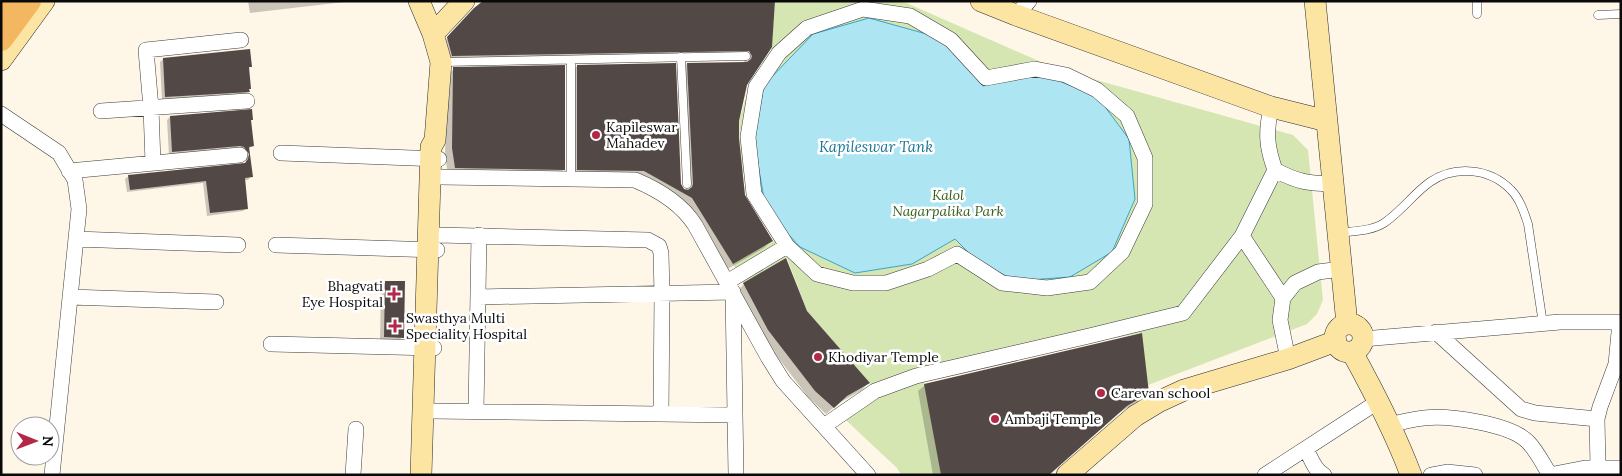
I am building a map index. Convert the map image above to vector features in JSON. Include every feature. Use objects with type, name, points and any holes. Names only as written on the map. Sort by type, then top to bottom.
[{"type":"main road","points":[[1,9],[7,1]]},
{"type":"main road","points":[[1,38],[29,1]]},
{"type":"street","points":[[1,60],[44,1]]},
{"type":"street","points":[[419,1],[433,34],[441,62],[434,245],[421,475]]},
{"type":"street","points":[[433,34],[464,1]]},
{"type":"street","points":[[981,1],[1022,8],[1271,106],[1327,121]]},
{"type":"street","points":[[1315,1],[1349,339],[1412,475]]},
{"type":"street","points":[[863,9],[910,16],[951,40],[986,78],[1035,69],[1066,75],[1097,90],[1127,116],[1145,158],[1145,204],[1122,252],[1090,282],[1047,288],[1002,283],[957,254],[928,269],[886,284],[853,283],[817,274],[787,246],[754,194],[748,137],[756,87],[780,52],[807,28],[863,9]]},
{"type":"street","points":[[153,163],[146,50],[241,40]]},
{"type":"street","points":[[100,111],[247,101]]},
{"type":"street","points":[[1271,106],[1267,129],[1269,153],[1275,170],[1294,180],[1312,184],[1332,184]]},
{"type":"street","points":[[1,114],[59,153],[75,180],[79,210],[52,475]]},
{"type":"street","points":[[281,153],[437,159],[571,178],[635,180],[652,187],[687,213],[783,381],[868,475]]},
{"type":"street","points":[[69,171],[240,155]]},
{"type":"street","points":[[824,426],[875,391],[916,376],[1183,313],[1242,236],[1275,170]]},
{"type":"street","points":[[476,411],[479,235]]},
{"type":"street","points":[[276,245],[434,245],[479,235],[648,240],[653,242],[659,246],[662,253],[661,414]]},
{"type":"street","points":[[1242,236],[1283,298]]},
{"type":"street","points":[[76,239],[238,245]]},
{"type":"street","points":[[478,297],[662,294],[730,287],[787,246]]},
{"type":"street","points":[[1288,360],[1280,320],[1283,298],[1295,283],[1318,272],[1341,269]]},
{"type":"street","points":[[730,287],[736,475]]},
{"type":"street","points":[[70,297],[216,302]]},
{"type":"street","points":[[1067,475],[1135,416],[1158,402],[1184,390],[1288,360],[1349,339],[1543,324],[1620,322],[1616,364],[1597,419],[1598,467]]},
{"type":"street","points":[[1436,332],[1521,409],[1535,414],[1597,419]]},
{"type":"street","points":[[271,344],[429,348]]},
{"type":"street","points":[[429,348],[432,411],[431,475]]},
{"type":"street","points":[[1265,475],[1379,402]]},
{"type":"street","points":[[432,411],[735,415]]},
{"type":"street","points":[[1390,425],[1423,418],[1439,417],[1501,428],[1514,433],[1528,442],[1549,475],[1585,468],[1621,468]]},
{"type":"street","points":[[353,475],[356,429]]},
{"type":"street","points":[[1306,449],[1315,466],[1324,475]]},
{"type":"street","points":[[1431,475],[1460,472],[1475,475]]},
{"type":"lane","points":[[1477,1],[1477,14]]},
{"type":"lane","points":[[1598,15],[1621,14]]},
{"type":"lane","points":[[441,62],[746,56]]},
{"type":"lane","points":[[681,57],[687,184]]},
{"type":"lane","points":[[571,60],[571,178]]},
{"type":"lane","points":[[1337,233],[1383,224],[1431,182],[1450,173],[1471,170],[1491,176],[1511,190],[1523,208],[1528,224],[1543,324]]},
{"type":"green space","name":"Kalol Nagarpalika Park","points":[[775,1],[902,1],[1057,69],[1293,135],[1308,150],[1323,300],[1317,314],[1307,324],[1148,385],[1141,333],[1043,352],[924,382],[941,475],[901,475],[897,468],[834,409],[871,384],[807,311],[787,258],[743,283],[733,264],[779,238],[752,199],[740,162],[739,121],[751,80],[771,54]]},
{"type":"water","name":"Kapileswar Tank","points":[[869,18],[941,38],[983,86],[1041,74],[1097,96],[1129,139],[1135,199],[1112,252],[1070,277],[1015,281],[975,259],[955,239],[912,264],[855,273],[800,247],[766,210],[754,141],[764,85],[813,34]]},
{"type":"building","name":"Kapileswar Mahadev","points":[[483,1],[775,1],[772,47],[747,85],[739,121],[745,195],[773,241],[733,264],[692,198],[644,171],[577,170],[577,65],[676,63],[681,184],[684,189],[688,190],[693,184],[687,63],[747,62],[752,56],[749,51],[452,56],[447,37]]},
{"type":"building","points":[[250,49],[252,67],[249,67],[250,92],[165,97],[163,58]]},
{"type":"building","points":[[565,65],[565,170],[455,168],[452,148],[453,67]]},
{"type":"building","points":[[252,109],[253,120],[251,120],[254,146],[249,147],[253,177],[245,178],[248,209],[210,213],[206,181],[130,190],[128,175],[245,163],[249,154],[244,147],[240,146],[172,152],[170,116]]},
{"type":"building","name":"Khodiyar Temple","points":[[786,258],[807,311],[870,383],[847,396],[834,408],[815,391],[768,330],[743,283]]},
{"type":"building","points":[[385,281],[405,281],[404,338],[384,337]]},
{"type":"building","name":"Ambaji Temple","points":[[1142,333],[1149,393],[1127,406],[1049,475],[941,475],[924,384]]},
{"type":"place","name":"Kapileswar Mahadev","points":[[596,135]]},
{"type":"place","name":"Bhagvati Eye Hospital","points":[[394,294]]},
{"type":"place","name":"Swasthya Multi Speciality Hospital","points":[[395,326]]},
{"type":"place","name":"Khodiyar Temple","points":[[818,357]]},
{"type":"place","name":"Carevan school","points":[[1101,393]]},
{"type":"place","name":"Ambaji Temple","points":[[995,419]]}]
